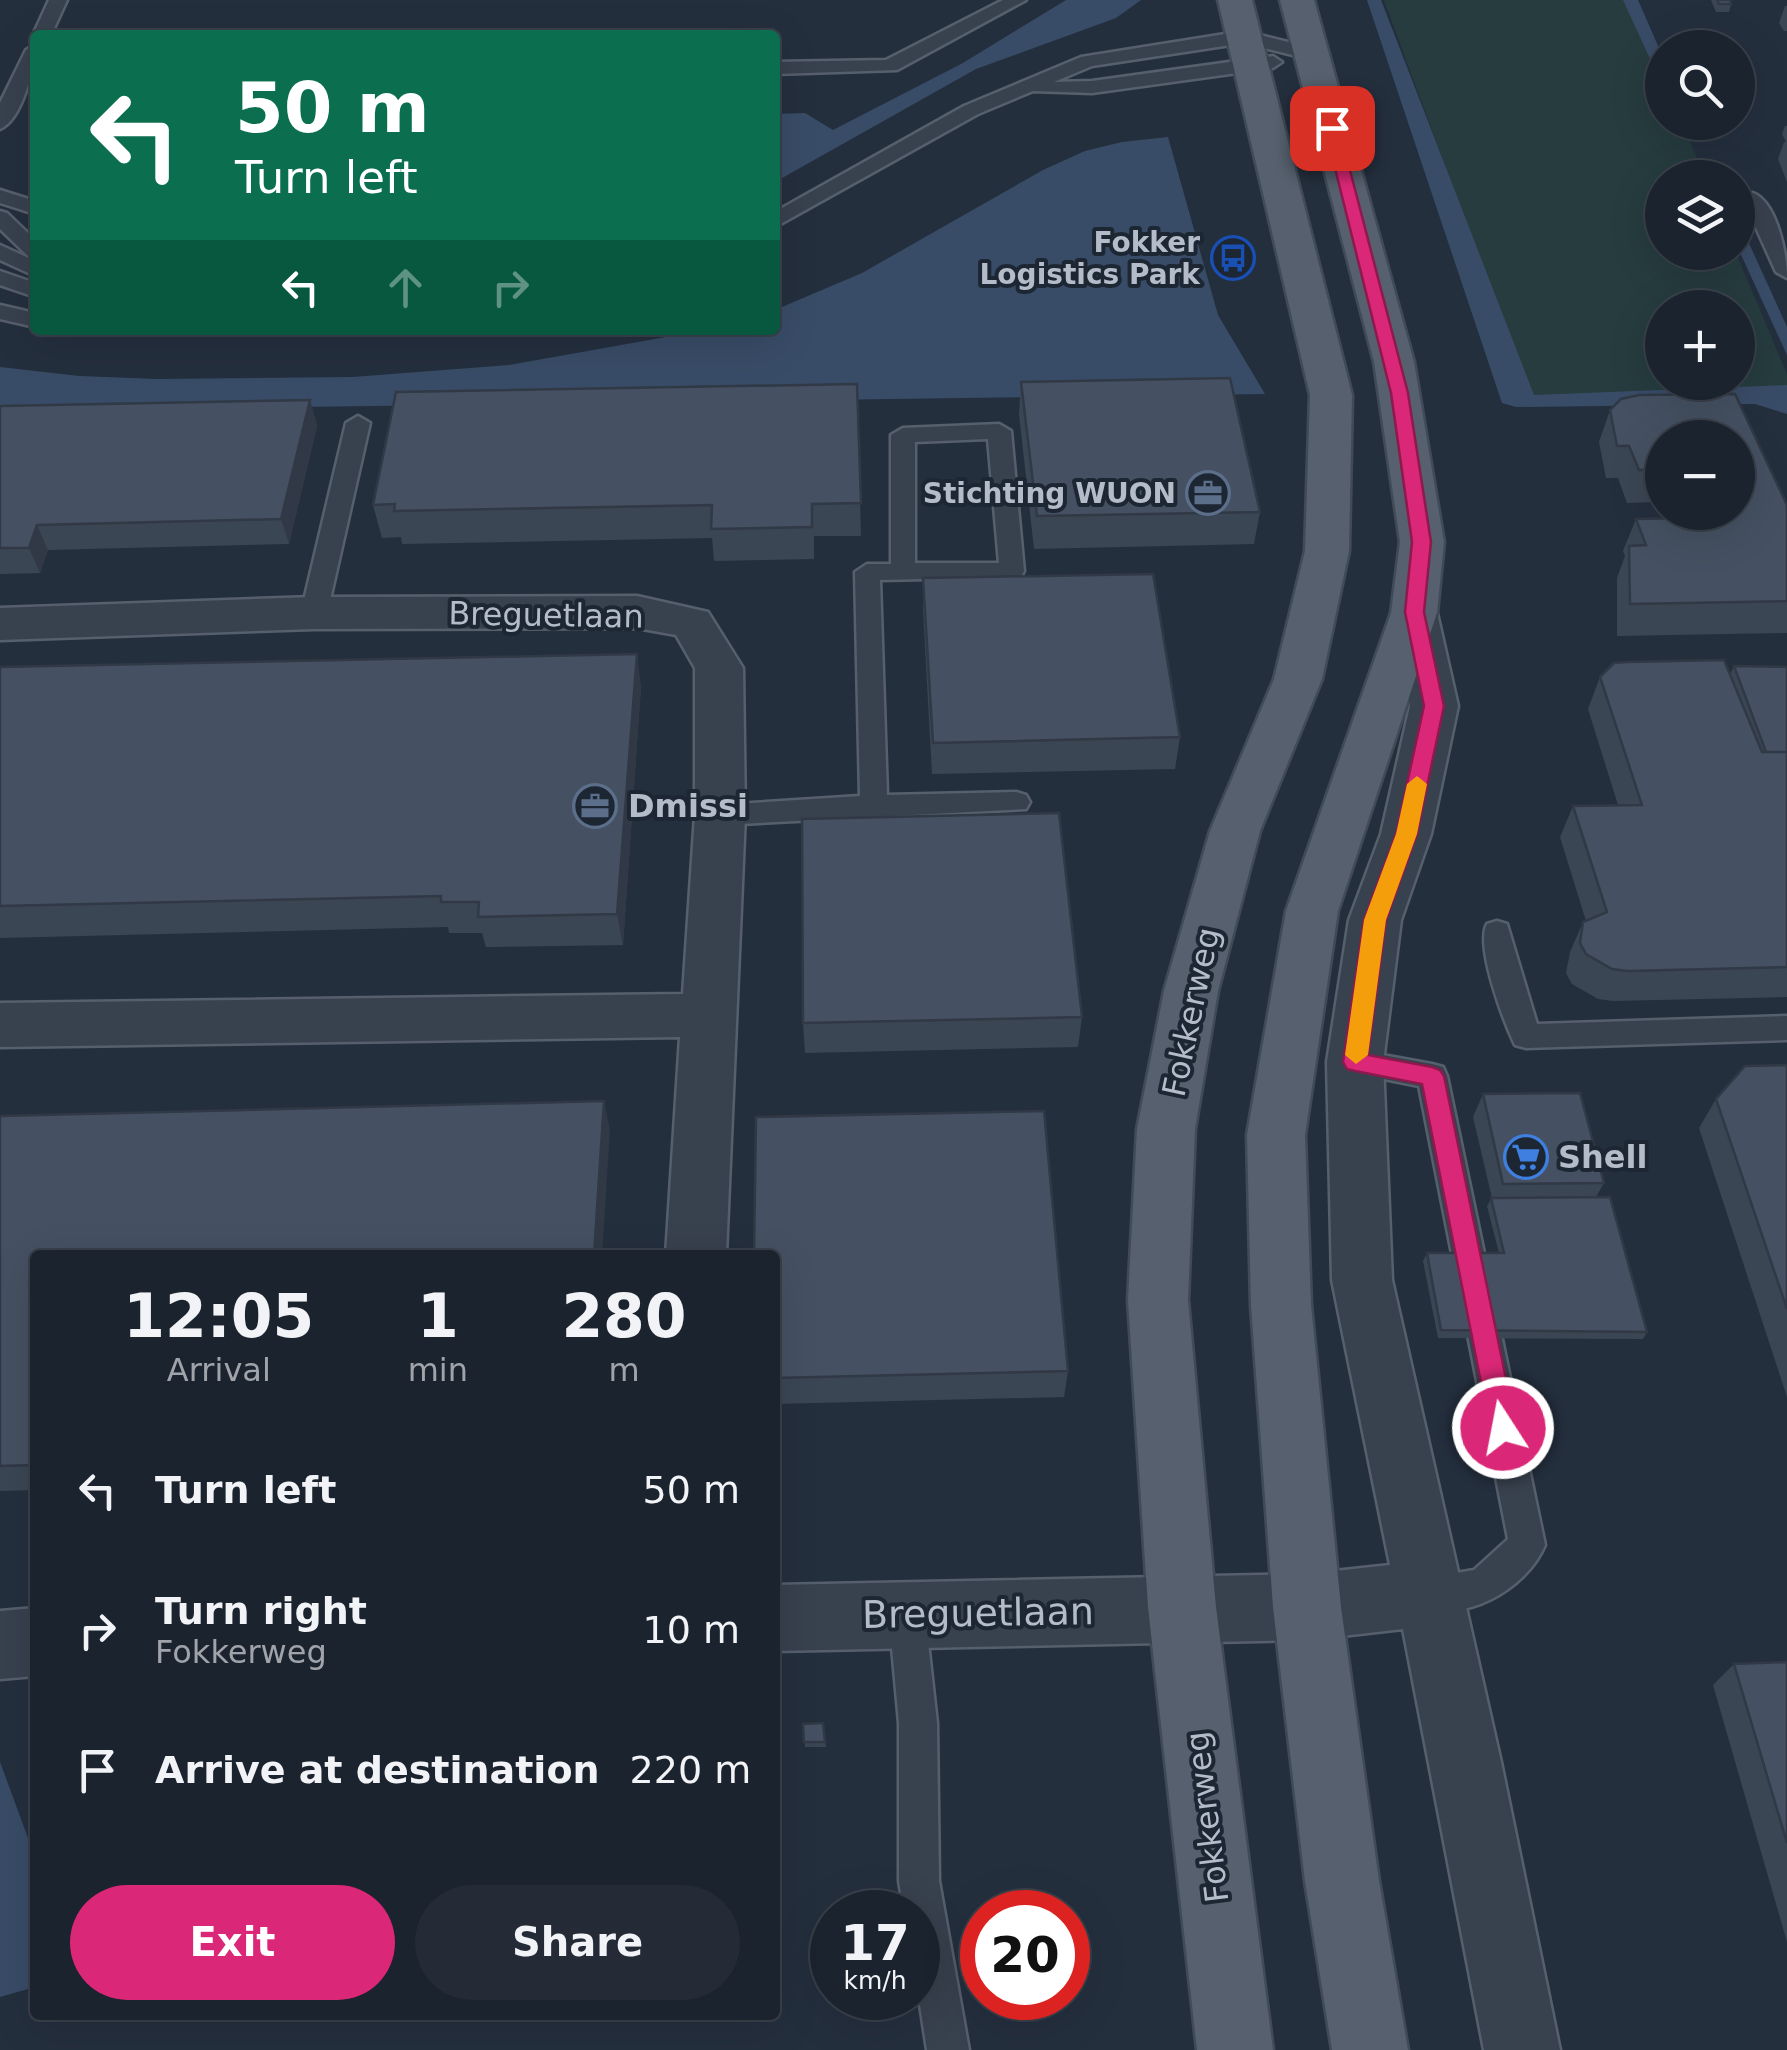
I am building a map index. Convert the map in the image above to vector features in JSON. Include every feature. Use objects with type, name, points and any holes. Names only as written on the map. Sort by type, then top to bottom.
[{"type":"main road","points":[[1297,0],[1394,362],[1422,542],[1414,612],[1312,911],[1276,1134],[1280,1304],[1307,1607],[1342,1881],[1370,2050]]},
{"type":"main road","name":"Fokkerweg","points":[[1235,2050],[1182,1607],[1158,1300],[1166,1129],[1191,991],[1230,849],[1298,679],[1327,551],[1331,395],[1244,34]]},
{"type":"street","name":"Breguetlaan","points":[[0,624],[314,613],[638,612],[692,624],[718,668],[720,815],[696,1250]]},
{"type":"street","points":[[1414,612],[1434,706],[1406,834],[1375,920],[1355,1062],[1362,1280],[1522,2050]]},
{"type":"street","points":[[0,1025],[707,1014]]},
{"type":"street","points":[[1307,1607],[1428,1593]]},
{"type":"street","name":"Breguetlaan","points":[[780,1618],[1307,1607]]},
{"type":"street","points":[[0,1644],[30,1642]]},
{"type":"lane","points":[[44,30],[58,0]]},
{"type":"lane","points":[[780,68],[890,66],[1018,0]]},
{"type":"lane","points":[[780,219],[971,110],[1088,61],[1244,34],[1313,54]]},
{"type":"lane","points":[[1028,88],[1092,87],[1158,75],[1244,34],[1313,54]]},
{"type":"lane","points":[[0,124],[28,81]]},
{"type":"lane","points":[[0,201],[30,195]]},
{"type":"lane","points":[[0,201],[30,207]]},
{"type":"lane","points":[[0,201],[30,217]]},
{"type":"lane","points":[[0,201],[30,231]]},
{"type":"lane","points":[[0,201],[30,245]]},
{"type":"lane","points":[[1755,206],[1787,272]]},
{"type":"lane","points":[[0,252],[30,267]]},
{"type":"lane","points":[[0,277],[30,290]]},
{"type":"lane","points":[[0,312],[30,319]]},
{"type":"lane","points":[[314,613],[358,423]]},
{"type":"lane","points":[[874,805],[867,572],[903,572],[1012,572],[999,432],[903,435],[903,572]]},
{"type":"lane","points":[[720,815],[874,805],[1016,802]]},
{"type":"lane","points":[[1496,932],[1507,982],[1526,1036],[1787,1028]]},
{"type":"lane","points":[[1355,1062],[1432,1076],[1527,1545],[1482,1587],[1428,1593]]},
{"type":"lane","points":[[907,1614],[918,1723],[919,1881],[948,2050]]},
{"type":"green space","points":[[1384,0],[1631,0],[1645,34],[1645,140],[1689,140],[1698,160],[1645,160],[1645,270],[1743,270],[1752,290],[1645,290],[1645,396],[1507,399],[1451,182]]},
{"type":"green space","points":[[1755,298],[1787,374],[1787,392],[1755,393]]},
{"type":"water","points":[[1066,0],[1141,0],[1116,18],[976,69],[780,179],[780,114],[805,113],[833,130],[963,63]]},
{"type":"water","points":[[1367,0],[1381,0],[1534,395],[1645,391],[1645,400],[1755,400],[1755,386],[1787,385],[1787,414],[1755,404],[1516,407],[1502,403]]},
{"type":"water","points":[[1623,0],[1638,0],[1651,30],[1645,30],[1645,48]]},
{"type":"water","points":[[1168,137],[1218,315],[1265,394],[0,411],[0,367],[158,379],[353,377],[509,365],[677,335],[780,335],[780,308],[862,273],[1043,170],[1085,151]]},
{"type":"water","points":[[1755,256],[1787,327],[1787,355],[1748,270],[1755,270]]},
{"type":"water","points":[[0,1762],[30,1843],[30,1988],[0,1997]]},
{"type":"building","points":[[1230,378],[1260,512],[1037,516],[1021,382]]},
{"type":"building","points":[[857,384],[861,503],[812,504],[812,527],[711,529],[712,505],[394,511],[395,504],[373,505],[396,392]]},
{"type":"building","points":[[1645,395],[1645,400],[1738,400],[1747,420],[1645,420],[1645,470],[1639,470],[1629,446],[1617,446],[1610,410],[1621,399]]},
{"type":"building","points":[[310,400],[281,519],[37,525],[29,548],[0,548],[0,406]]},
{"type":"building","points":[[1755,437],[1787,505],[1787,601],[1630,604],[1629,546],[1646,545],[1636,519],[1645,519],[1645,530],[1755,530]]},
{"type":"building","points":[[1153,574],[1180,737],[933,743],[923,578]]},
{"type":"building","points":[[637,654],[617,914],[478,917],[479,902],[441,902],[441,896],[0,906],[0,667]]},
{"type":"building","points":[[1724,660],[1762,752],[1787,752],[1787,967],[1612,969],[1586,954],[1580,943],[1583,922],[1607,912],[1573,806],[1642,805],[1600,677],[1614,663]]},
{"type":"building","points":[[1734,666],[1787,667],[1787,752],[1766,752]]},
{"type":"building","points":[[1059,813],[1082,1017],[803,1023],[802,819]]},
{"type":"building","points":[[1787,1065],[1787,1309],[1716,1099],[1745,1066]]},
{"type":"building","points":[[1580,1093],[1604,1183],[1503,1184],[1483,1094]]},
{"type":"building","points":[[604,1101],[594,1250],[30,1250],[30,1465],[0,1466],[0,1116]]},
{"type":"building","points":[[1044,1111],[1068,1371],[780,1378],[780,1250],[754,1250],[756,1117]]},
{"type":"building","points":[[1610,1197],[1647,1332],[1441,1330],[1427,1253],[1504,1253],[1491,1198]]},
{"type":"building","points":[[1787,1662],[1787,1843],[1734,1664]]},
{"type":"building","points":[[823,1723],[825,1742],[804,1742],[803,1724]]},
{"type":"slow traffic","points":[[1356,1055],[1375,920],[1406,834],[1417,784]]},
{"type":"place","name":"Fokker Logistics Park","points":[[1233,258]]},
{"type":"place","name":"Stichting WUON","points":[[1208,493]]},
{"type":"place","name":"Dmissi","points":[[595,806]]},
{"type":"place","name":"Shell","points":[[1526,1157]]},
{"type":"route","points":[[1332,128],[1400,393],[1422,542],[1414,612],[1434,706],[1406,834],[1375,920],[1355,1062],[1432,1076],[1503,1428]]}]
